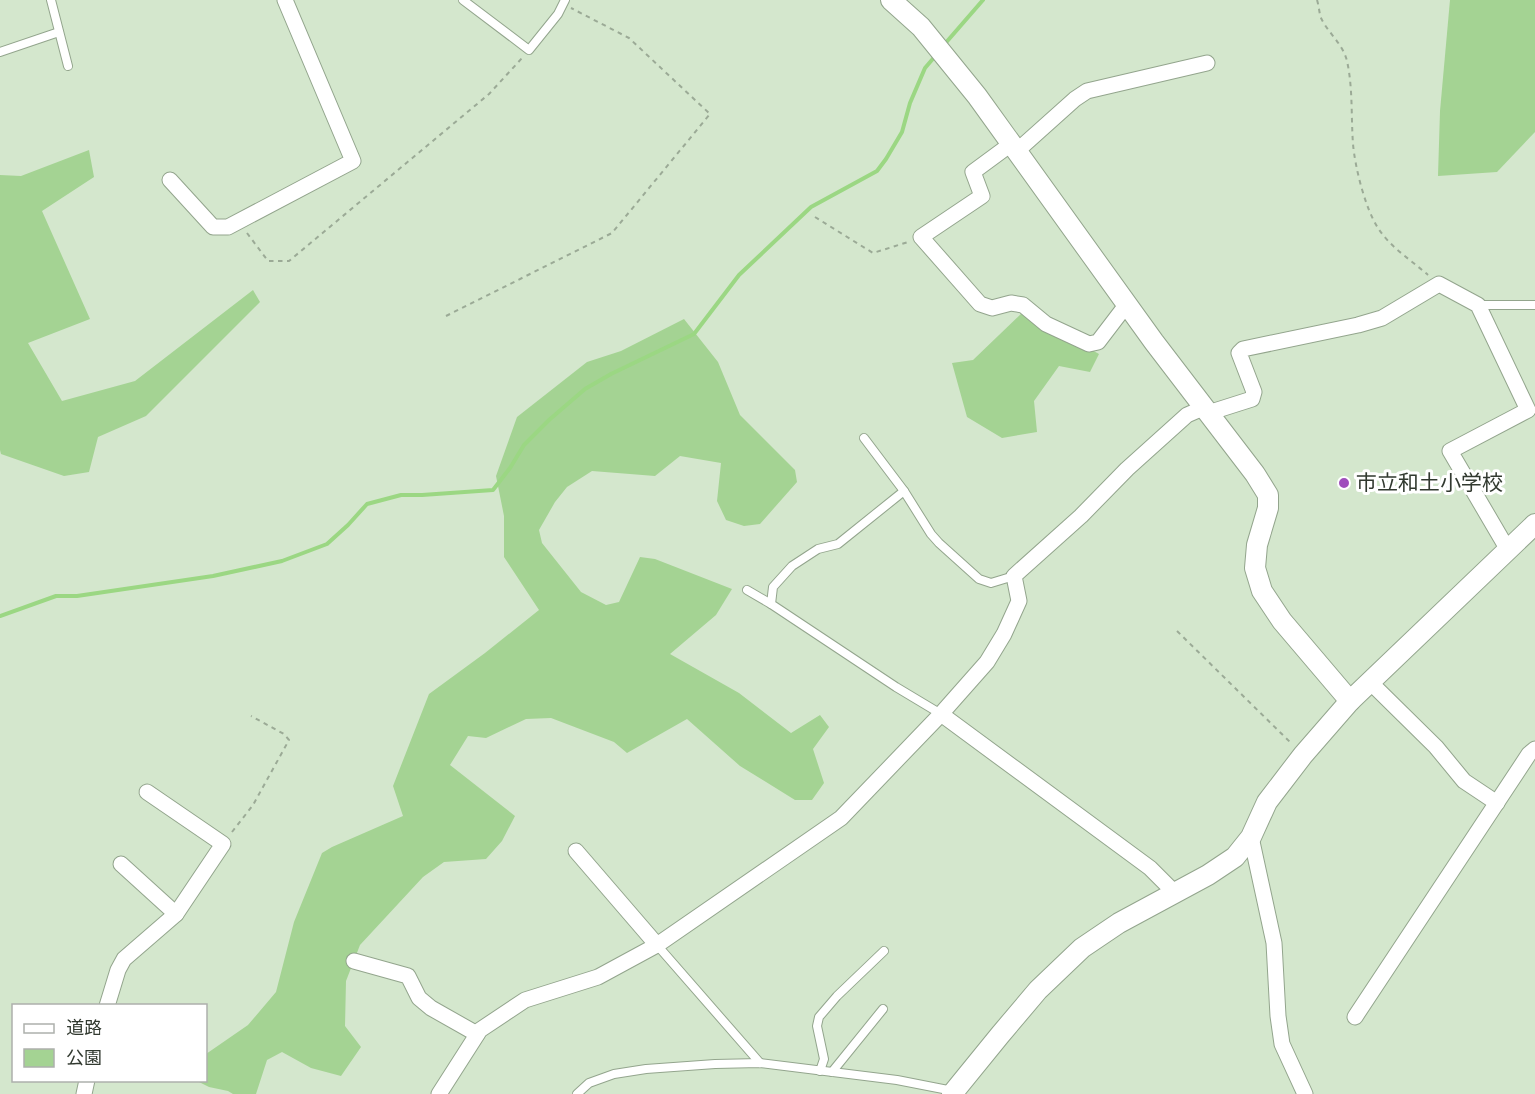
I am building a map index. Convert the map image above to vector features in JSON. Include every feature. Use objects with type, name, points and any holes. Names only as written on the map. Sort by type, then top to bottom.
[{"type":"street","points":[[170,180],[213,227],[228,227],[353,160],[285,0]]},
{"type":"street","points":[[891,0],[921,27],[976,96],[1205,411],[1255,474],[1268,495],[1268,508],[1257,545],[1256,568],[1262,591],[1282,621],[1350,701]]},
{"type":"street","points":[[1127,304],[1098,342],[1089,344],[1046,324],[1023,304],[1011,303],[992,308],[980,304],[921,237],[982,196],[973,172],[1014,147],[1087,91],[1207,63]]},
{"type":"street","points":[[439,1094],[480,1030],[525,1000],[598,976],[657,945],[840,818],[987,662],[1000,642],[1019,601],[1014,576],[1187,415],[1252,399],[1254,392],[1239,353],[1243,349],[1382,318],[1439,284],[1478,304],[1528,410],[1450,451],[1508,550]]},
{"type":"street","points":[[957,1093],[1000,1035],[1038,990],[1082,948],[1119,923],[1208,875],[1235,857],[1251,837],[1267,802],[1303,755],[1350,701],[1535,524]]},
{"type":"street","points":[[1370,682],[1436,747],[1464,781],[1497,803]]},
{"type":"street","points":[[940,714],[1149,868],[1175,893]]},
{"type":"street","points":[[1356,1017],[1529,754],[1535,749]]},
{"type":"street","points":[[107,1004],[118,970],[124,959],[176,914],[223,844],[147,792]]},
{"type":"street","points":[[1251,837],[1274,943],[1282,1044],[1305,1094]]},
{"type":"street","points":[[576,850],[657,945]]},
{"type":"street","points":[[121,864],[176,914]]},
{"type":"street","points":[[354,961],[408,976],[419,998],[431,1008],[477,1034]]},
{"type":"lane","points":[[51,0],[68,66]]},
{"type":"lane","points":[[463,0],[530,50],[558,14],[564,2]]},
{"type":"lane","points":[[0,52],[59,32]]},
{"type":"lane","points":[[1478,304],[1535,305]]},
{"type":"lane","points":[[864,438],[904,491],[931,534],[979,579],[991,583],[1014,576]]},
{"type":"lane","points":[[771,604],[773,587],[792,566],[818,549],[838,544],[904,491]]},
{"type":"lane","points":[[747,590],[940,714]]},
{"type":"lane","points":[[657,945],[760,1063]]},
{"type":"lane","points":[[820,1071],[824,1059],[817,1026],[819,1017],[837,996],[884,951]]},
{"type":"lane","points":[[832,1072],[883,1009]]},
{"type":"lane","points":[[577,1094],[589,1083],[614,1074],[646,1069],[760,1063],[897,1080],[957,1093]]},
{"type":"path","points":[[1317,0],[1322,19],[1339,43],[1347,60],[1352,102],[1353,146],[1367,206],[1378,228],[1396,248],[1439,284]]},
{"type":"path","points":[[446,316],[612,233],[710,114],[629,38],[564,2]]},
{"type":"path","points":[[238,221],[268,261],[289,261],[489,94],[530,50]]},
{"type":"path","points":[[815,217],[873,253],[921,237]]},
{"type":"path","points":[[1176,631],[1303,755]]},
{"type":"path","points":[[223,844],[253,805],[289,740],[284,734],[251,716]]},
{"type":"green space","points":[[1450,0],[1535,0],[1535,132],[1497,172],[1438,176],[1440,111]]},
{"type":"green space","points":[[89,150],[94,177],[42,211],[90,319],[28,343],[62,401],[135,381],[253,290],[260,302],[146,416],[98,437],[89,472],[64,476],[1,454],[0,450],[0,175],[21,176]]},
{"type":"green space","points":[[1023,312],[1099,354],[1090,372],[1059,366],[1034,401],[1037,432],[1002,438],[967,417],[952,363],[973,360]]},
{"type":"green space","points":[[684,319],[718,362],[740,415],[795,470],[797,482],[760,524],[744,526],[726,520],[717,501],[721,463],[680,456],[655,476],[592,471],[567,487],[555,502],[539,530],[542,543],[581,592],[606,605],[619,602],[640,557],[655,559],[732,589],[716,615],[670,654],[739,693],[791,733],[820,715],[829,727],[813,749],[824,783],[812,800],[795,800],[740,766],[687,719],[627,753],[614,742],[551,718],[526,719],[486,738],[468,736],[450,765],[515,816],[502,841],[486,859],[444,862],[423,877],[360,945],[346,981],[345,1026],[361,1047],[341,1076],[311,1068],[282,1052],[267,1060],[256,1094],[233,1094],[199,1082],[207,1082],[207,1053],[248,1025],[276,992],[294,922],[322,853],[403,816],[393,786],[429,694],[539,610],[504,557],[504,516],[496,476],[517,417],[587,362],[621,351]]},
{"type":"waterway","points":[[943,46],[983,0]]},
{"type":"waterway","points":[[0,616],[56,596],[77,596],[213,576],[282,561],[327,544],[367,504],[401,495],[493,490],[524,445],[585,389],[694,334],[739,275],[811,207],[877,171],[902,132],[910,103],[925,68],[937,54]]},
{"type":"place","name":"市立和土小学校","points":[[1344,483]]}]
